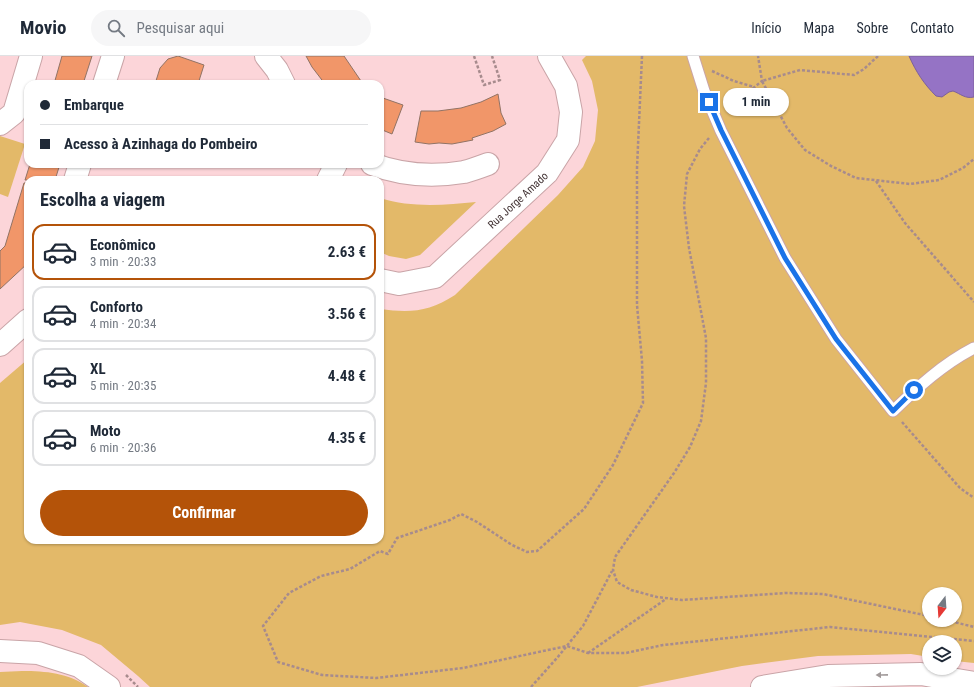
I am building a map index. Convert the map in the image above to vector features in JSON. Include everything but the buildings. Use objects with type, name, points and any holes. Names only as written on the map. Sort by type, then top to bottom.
[{"type":"main road","points":[[0,124],[14,113],[31,56]]},
{"type":"main road","points":[[105,80],[113,56]]},
{"type":"main road","points":[[266,56],[277,70],[282,80]]},
{"type":"main road","name":"Rua Jorge Amado","points":[[384,281],[398,284],[435,277],[547,173],[568,140],[571,112],[566,86],[549,56]]},
{"type":"main road","points":[[384,167],[406,173],[436,175],[466,172],[488,164]]},
{"type":"main road","points":[[0,344],[24,323]]},
{"type":"main road","points":[[0,651],[38,653],[79,666],[109,687]]},
{"type":"main road","points":[[762,687],[828,676],[905,674],[921,674],[974,683]]},
{"type":"lane","points":[[693,56],[704,91],[719,126],[785,258],[836,339],[893,411],[925,380],[960,354],[974,348]]},
{"type":"path","points":[[474,56],[484,85],[500,80],[492,56]]},
{"type":"path","points":[[642,56],[637,168],[637,305],[644,403],[613,464],[584,509],[537,552],[527,552],[512,545],[477,522],[461,514],[450,520],[397,538],[388,554],[380,551],[350,569],[320,576],[289,593],[263,626],[278,662],[322,675],[376,678],[456,669],[567,646],[588,653],[626,653],[663,645],[830,627],[974,641]]},
{"type":"path","points":[[758,56],[762,81],[788,128],[806,150],[831,166],[856,178],[910,184],[939,180],[962,168],[974,159]]},
{"type":"path","points":[[532,687],[583,626],[612,570],[615,557],[678,466],[690,447],[701,421],[706,383],[706,338],[689,248],[684,206],[687,174],[700,149],[731,110],[746,94],[762,81],[800,70],[854,75],[864,69],[878,56]]},
{"type":"path","points":[[708,70],[734,81],[755,87]]},
{"type":"path","points":[[876,181],[905,223],[974,302]]},
{"type":"path","points":[[893,411],[960,488],[974,498]]},
{"type":"path","points":[[612,570],[617,582],[631,590],[657,597],[682,600],[786,593],[823,594],[922,615]]},
{"type":"path","points":[[588,653],[666,598]]},
{"type":"path","points":[[962,623],[974,626]]},
{"type":"shaded area","points":[[586,56],[974,56],[974,663],[962,662],[962,635],[922,635],[922,656],[911,654],[818,656],[742,666],[637,687],[150,687],[101,645],[62,630],[20,622],[0,625],[0,383],[24,362],[24,544],[384,544],[384,309],[401,311],[419,310],[437,305],[455,295],[558,195],[583,167],[595,141],[598,110],[592,81],[582,60]]},
{"type":"shaded area","points":[[909,56],[974,56],[974,97],[966,97],[953,91],[942,97],[936,96],[921,78]]},
{"type":"shaded area","points":[[0,136],[24,144],[24,147],[8,197],[0,194]]},
{"type":"shaded area","points":[[384,199],[404,203],[428,205],[476,202],[420,255],[406,259],[384,254]]},
{"type":"shaded area","points":[[22,671],[65,676],[88,687],[0,687],[0,672]]},
{"type":"route","points":[[709,102],[721,130],[785,258],[836,339],[893,411],[914,390]]}]
